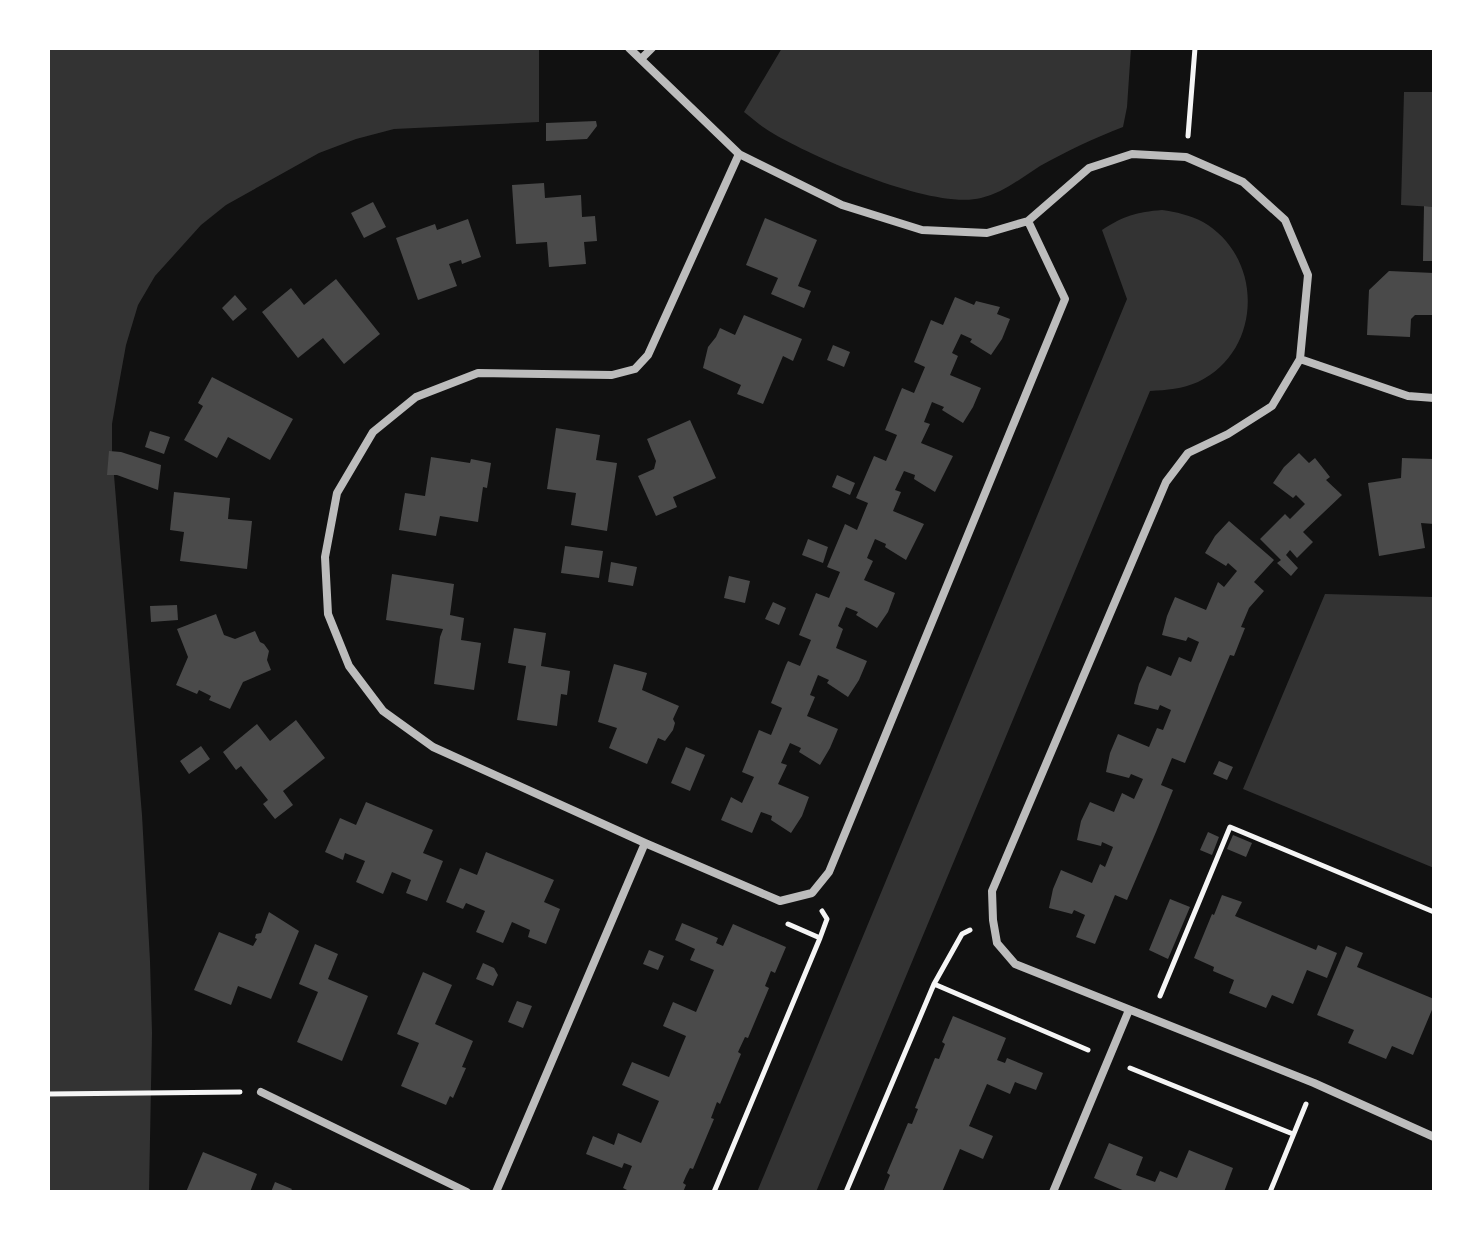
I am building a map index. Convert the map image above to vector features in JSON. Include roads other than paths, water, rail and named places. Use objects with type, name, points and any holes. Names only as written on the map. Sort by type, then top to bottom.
[{"type":"street","points":[[629,48],[739,154],[842,205],[922,230],[987,233],[1028,221],[1089,168],[1132,154],[1186,157],[1243,182],[1285,220],[1308,275],[1300,359],[1272,406],[1228,434],[1188,453],[1166,482],[992,891],[993,920],[997,943],[1015,964],[1314,1083],[1434,1137]]},
{"type":"street","points":[[641,59],[652,48]]},
{"type":"street","points":[[739,154],[648,355],[635,369],[612,375],[478,373],[416,397],[373,432],[337,493],[325,557],[328,614],[349,666],[383,711],[433,747],[780,901],[812,893],[829,872],[1065,299],[1028,221]]},
{"type":"street","points":[[1300,359],[1408,396],[1434,398]]},
{"type":"street","points":[[496,1192],[645,843]]},
{"type":"street","points":[[1053,1192],[1129,1010]]},
{"type":"street","points":[[261,1092],[467,1192]]}]
